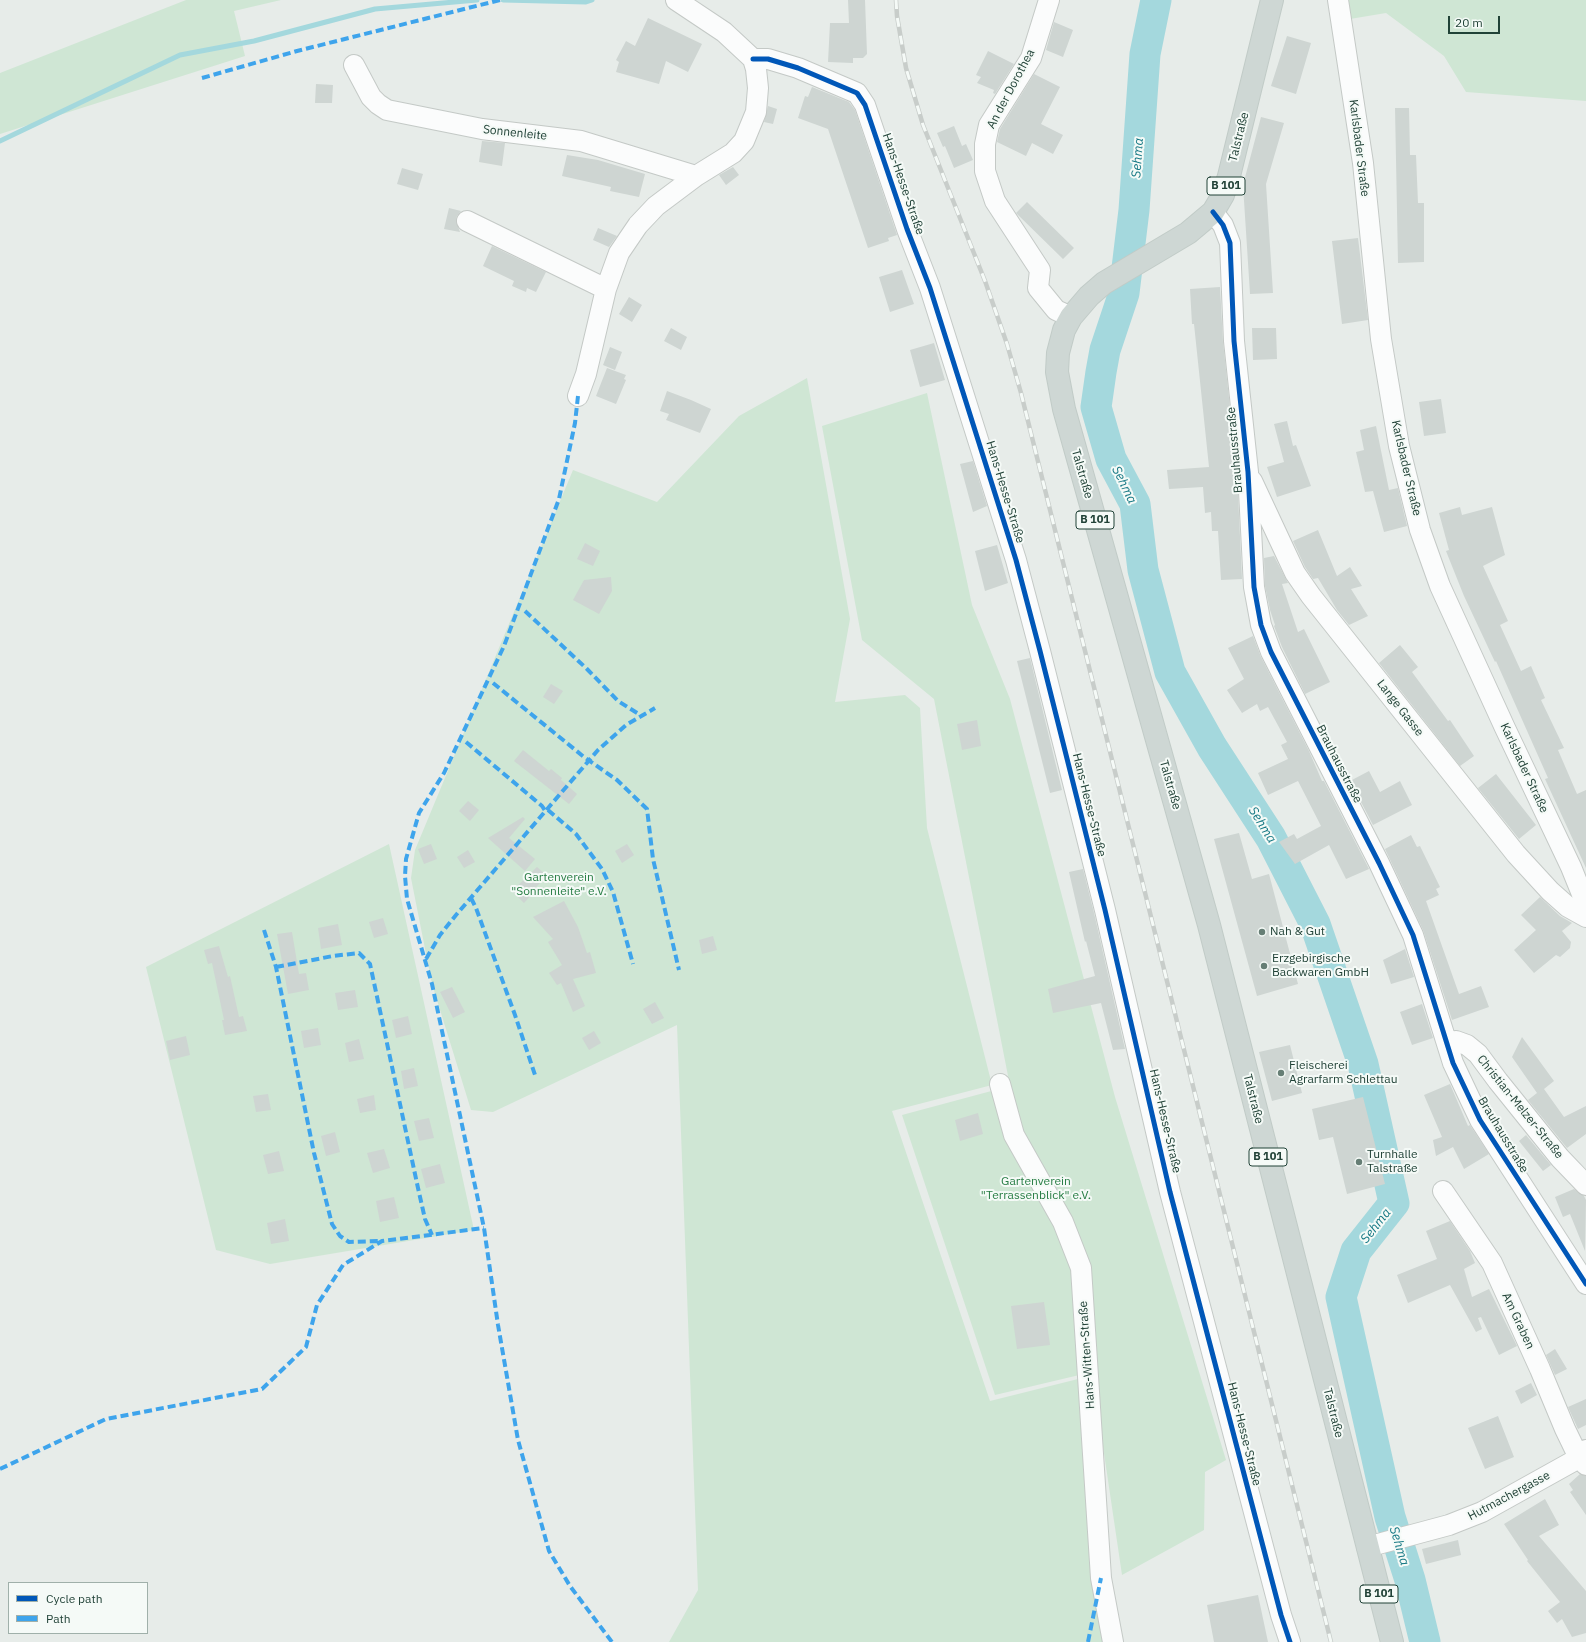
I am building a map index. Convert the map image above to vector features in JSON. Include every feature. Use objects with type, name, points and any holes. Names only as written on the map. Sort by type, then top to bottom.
[{"type":"main road","name":"Talstraße","points":[[1272,0],[1223,195],[1212,212],[1188,233],[1104,284],[1089,296],[1071,317],[1064,330],[1058,353],[1057,372],[1064,409],[1209,925],[1373,1545],[1392,1642]]},
{"type":"street","points":[[578,396],[586,374],[606,289],[619,253],[638,225],[656,206],[696,176],[733,153],[744,141],[756,112],[758,88],[756,70],[752,59],[724,32],[676,0]]},
{"type":"street","name":"An der Dorothea","points":[[1049,0],[1031,58],[990,126],[985,144],[985,171],[995,201],[1040,270],[1038,288],[1056,310],[1071,317]]},
{"type":"street","name":"Karlsbader Straße","points":[[1338,0],[1362,163],[1381,339],[1399,446],[1420,530],[1440,586],[1571,867],[1586,904]]},
{"type":"street","name":"Hans-Hesse-Straße","points":[[752,59],[768,59],[798,68],[857,93],[865,105],[907,229],[930,288],[1016,560],[1040,650],[1108,925],[1170,1192],[1279,1608],[1290,1642]]},
{"type":"street","name":"Sonnenleite","points":[[354,65],[371,98],[387,110],[482,129],[582,141],[696,176]]},
{"type":"street","name":"Brauhausstraße","points":[[1212,212],[1223,225],[1230,243],[1234,341],[1248,472],[1254,587],[1261,625],[1271,652],[1379,863],[1413,935],[1453,1063],[1480,1120],[1586,1284]]},
{"type":"street","points":[[467,222],[606,289]]},
{"type":"street","name":"Lange Gasse","points":[[1248,472],[1296,573],[1311,596],[1516,854],[1568,908],[1586,917]]},
{"type":"street","name":"Christian-Melzer-Straße","points":[[1447,1043],[1456,1041],[1467,1045],[1478,1054],[1560,1158],[1586,1185]]},
{"type":"street","name":"Hans-Witten-Straße","points":[[1000,1084],[1014,1135],[1063,1222],[1081,1268],[1101,1578],[1113,1642]]},
{"type":"street","name":"Am Graben","points":[[1443,1191],[1492,1263],[1540,1369],[1564,1429],[1584,1458]]},
{"type":"street","name":"Hutmachergasse","points":[[1373,1545],[1449,1526],[1482,1512],[1584,1458]]},
{"type":"green space","points":[[186,0],[281,0],[234,11],[245,56],[0,134],[0,73]]},
{"type":"green space","points":[[1347,0],[1586,0],[1586,101],[1466,92],[1444,56],[1386,13],[1350,19]]},
{"type":"green space","name":"Gartenverein \"Sonnenleite\" e.V.","points":[[807,378],[850,619],[835,702],[905,695],[920,708],[927,828],[992,1085],[892,1111],[990,1401],[1082,1378],[1106,1642],[669,1642],[698,1590],[677,1025],[493,1112],[471,1110],[432,984],[411,878],[415,850],[573,470],[657,502],[739,416]]},
{"type":"green space","name":"Gartenverein \"Terrassenblick\" e.V.","points":[[927,393],[972,605],[1010,699],[1115,1097],[1226,1460],[1205,1472],[1204,1530],[1122,1575],[1092,1372],[995,1395],[902,1115],[1010,1086],[934,699],[862,640],[822,426]]},
{"type":"green space","points":[[389,844],[474,1230],[270,1264],[216,1250],[146,967]]},
{"type":"building","points":[[848,0],[865,0],[867,54],[863,58],[853,58],[853,63],[828,62],[830,23],[849,23]]},
{"type":"building","points":[[648,18],[702,44],[688,72],[666,61],[659,84],[616,72],[619,62],[616,60],[626,41],[635,46]]},
{"type":"building","points":[[1054,22],[1073,30],[1063,57],[1046,50]]},
{"type":"building","points":[[1287,36],[1311,43],[1296,94],[1271,86]]},
{"type":"building","points":[[988,51],[1014,64],[995,94],[993,93],[994,90],[977,83],[981,77],[976,75]]},
{"type":"building","points":[[1034,74],[1060,87],[1041,124],[1063,135],[1053,154],[1032,143],[1026,156],[997,142],[1000,129]]},
{"type":"building","points":[[316,84],[333,85],[332,103],[315,103]]},
{"type":"building","points":[[812,87],[849,102],[855,110],[897,235],[888,238],[889,241],[868,248],[828,129],[798,118],[805,96],[808,97]]},
{"type":"building","points":[[768,106],[777,109],[773,124],[764,122]]},
{"type":"building","points":[[1395,108],[1409,108],[1410,155],[1416,155],[1418,203],[1424,203],[1424,262],[1398,263]]},
{"type":"building","points":[[1261,117],[1284,123],[1266,184],[1273,293],[1250,294],[1243,185]]},
{"type":"building","points":[[954,126],[962,146],[966,144],[973,160],[954,168],[945,146],[943,147],[937,133]]},
{"type":"building","points":[[482,141],[505,143],[502,166],[479,162]]},
{"type":"building","points":[[567,155],[598,160],[645,174],[639,197],[610,191],[611,187],[562,176]]},
{"type":"building","points":[[733,167],[739,175],[726,185],[719,175]]},
{"type":"building","points":[[402,168],[423,174],[418,190],[397,184]]},
{"type":"building","points":[[1027,202],[1074,248],[1063,259],[1016,213]]},
{"type":"building","points":[[449,208],[461,211],[457,216],[456,221],[460,232],[444,229]]},
{"type":"building","points":[[598,228],[617,236],[609,247],[593,240]]},
{"type":"building","points":[[1358,238],[1368,320],[1342,324],[1332,241]]},
{"type":"building","points":[[492,246],[546,272],[536,292],[527,288],[526,292],[512,286],[514,281],[483,266]]},
{"type":"building","points":[[902,270],[914,304],[890,312],[879,277]]},
{"type":"building","points":[[1220,287],[1223,342],[1237,473],[1242,579],[1221,580],[1218,531],[1212,531],[1211,512],[1205,513],[1203,487],[1169,489],[1167,470],[1209,467],[1194,324],[1192,324],[1190,289]]},
{"type":"building","points":[[629,297],[642,305],[632,322],[619,314]]},
{"type":"building","points":[[671,328],[687,337],[681,350],[664,341]]},
{"type":"building","points":[[1252,328],[1276,328],[1277,359],[1253,360]]},
{"type":"building","points":[[934,343],[945,380],[920,387],[910,350]]},
{"type":"building","points":[[610,347],[622,352],[615,370],[603,365]]},
{"type":"building","points":[[607,368],[626,375],[624,379],[626,380],[616,404],[596,396]]},
{"type":"building","points":[[667,391],[711,409],[700,433],[666,420],[669,414],[660,411]]},
{"type":"building","points":[[1441,399],[1446,433],[1424,436],[1419,402]]},
{"type":"building","points":[[1287,421],[1293,446],[1296,445],[1311,486],[1277,497],[1267,467],[1284,462],[1274,424]]},
{"type":"building","points":[[1376,426],[1389,490],[1398,488],[1407,526],[1384,532],[1373,491],[1365,492],[1356,452],[1364,450],[1360,430]]},
{"type":"building","points":[[973,461],[987,506],[973,512],[960,464]]},
{"type":"building","points":[[1460,507],[1462,515],[1492,507],[1505,555],[1483,566],[1508,621],[1500,625],[1521,671],[1531,666],[1545,698],[1541,700],[1564,748],[1558,750],[1577,794],[1586,790],[1586,868],[1545,779],[1548,778],[1496,661],[1495,662],[1464,596],[1446,551],[1449,550],[1439,513]]},
{"type":"building","points":[[1318,530],[1337,576],[1350,567],[1362,586],[1351,589],[1368,616],[1349,625],[1337,610],[1318,578],[1313,579],[1305,567],[1293,541]]},
{"type":"building","points":[[585,543],[600,551],[593,566],[577,559]]},
{"type":"building","points":[[997,545],[1008,583],[985,591],[975,551]]},
{"type":"building","points":[[1274,556],[1288,583],[1282,584],[1298,632],[1304,629],[1330,682],[1305,694],[1282,647],[1270,610],[1265,586],[1264,558]]},
{"type":"building","points":[[611,577],[612,591],[599,614],[573,600],[584,580]]},
{"type":"building","points":[[1253,636],[1261,657],[1309,751],[1322,781],[1324,781],[1369,869],[1346,879],[1329,845],[1295,864],[1279,842],[1294,834],[1297,839],[1321,826],[1298,781],[1268,795],[1258,773],[1288,759],[1281,745],[1287,742],[1268,707],[1260,711],[1257,704],[1242,713],[1227,690],[1244,679],[1228,648]]},
{"type":"building","points":[[1400,645],[1418,667],[1412,672],[1448,721],[1450,720],[1474,756],[1460,766],[1379,663]]},
{"type":"building","points":[[1030,658],[1062,790],[1050,793],[1017,661]]},
{"type":"building","points":[[551,684],[563,691],[554,704],[543,697]]},
{"type":"building","points":[[977,720],[981,746],[962,750],[957,724]]},
{"type":"building","points":[[523,750],[549,771],[551,769],[577,794],[569,804],[514,761]]},
{"type":"building","points":[[1369,771],[1380,792],[1400,781],[1412,805],[1373,825],[1350,781]]},
{"type":"building","points":[[1496,774],[1536,825],[1519,839],[1478,788]]},
{"type":"building","points":[[468,801],[479,810],[470,821],[459,811]]},
{"type":"building","points":[[523,817],[525,819],[509,838],[535,859],[525,871],[488,838]]},
{"type":"building","name":"Nah & Gut","points":[[1239,833],[1252,879],[1269,874],[1298,984],[1257,996],[1214,839]]},
{"type":"building","points":[[1411,835],[1417,847],[1420,846],[1440,887],[1436,889],[1439,895],[1426,901],[1459,994],[1481,986],[1489,1007],[1452,1020],[1423,930],[1385,849]]},
{"type":"building","points":[[431,844],[437,859],[424,864],[418,849]]},
{"type":"building","points":[[627,844],[634,855],[622,863],[615,851]]},
{"type":"building","points":[[468,850],[475,862],[464,868],[457,857]]},
{"type":"building","points":[[537,867],[547,876],[534,889],[535,891],[524,903],[512,891]]},
{"type":"building","points":[[1083,869],[1125,1049],[1113,1050],[1101,1003],[1053,1013],[1048,989],[1095,976],[1086,941],[1085,942],[1069,872]]},
{"type":"building","points":[[1540,897],[1560,916],[1572,923],[1562,931],[1571,942],[1570,948],[1560,957],[1556,955],[1534,973],[1514,950],[1536,930],[1521,915]]},
{"type":"building","points":[[564,901],[578,927],[587,953],[590,952],[596,973],[573,979],[585,1006],[573,1012],[561,983],[557,985],[549,973],[562,965],[548,942],[553,939],[533,917]]},
{"type":"building","points":[[383,918],[388,934],[374,938],[369,922]]},
{"type":"building","points":[[338,924],[342,945],[321,949],[318,928]]},
{"type":"building","points":[[292,932],[299,974],[306,973],[309,990],[288,994],[277,934]]},
{"type":"building","points":[[713,936],[717,950],[702,954],[699,940]]},
{"type":"building","points":[[219,946],[228,977],[230,976],[239,1017],[243,1016],[247,1031],[225,1035],[222,1020],[224,1020],[212,963],[208,964],[204,950]]},
{"type":"building","points":[[1405,949],[1414,977],[1391,984],[1383,960]]},
{"type":"building","points":[[452,987],[465,1012],[453,1018],[440,992]]},
{"type":"building","points":[[355,990],[358,1007],[338,1010],[335,993]]},
{"type":"building","points":[[655,1002],[664,1018],[652,1024],[643,1009]]},
{"type":"building","points":[[1422,1004],[1433,1038],[1412,1045],[1400,1012]]},
{"type":"building","points":[[408,1016],[412,1034],[396,1038],[392,1020]]},
{"type":"building","points":[[318,1028],[321,1045],[304,1048],[301,1031]]},
{"type":"building","points":[[594,1031],[601,1043],[589,1050],[582,1038]]},
{"type":"building","points":[[186,1036],[190,1055],[170,1060],[166,1041]]},
{"type":"building","points":[[1522,1037],[1554,1081],[1544,1089],[1564,1117],[1586,1106],[1586,1134],[1567,1148],[1528,1100],[1537,1093],[1512,1057]]},
{"type":"building","points":[[359,1039],[364,1059],[349,1062],[345,1043]]},
{"type":"building","name":"Fleischerei Agrarfarm Schlettau","points":[[1290,1045],[1302,1093],[1272,1101],[1259,1052]]},
{"type":"building","points":[[414,1068],[418,1086],[404,1089],[401,1071]]},
{"type":"building","points":[[1450,1084],[1468,1126],[1470,1125],[1489,1154],[1464,1169],[1453,1147],[1436,1156],[1433,1140],[1442,1137],[1424,1095]]},
{"type":"building","points":[[268,1094],[271,1110],[256,1112],[253,1096]]},
{"type":"building","points":[[374,1095],[376,1110],[360,1113],[357,1099]]},
{"type":"building","name":"Turnhalle Talstraße","points":[[1363,1097],[1385,1184],[1347,1194],[1333,1137],[1319,1140],[1312,1109]]},
{"type":"building","points":[[978,1113],[983,1134],[960,1141],[955,1120]]},
{"type":"building","points":[[429,1118],[434,1138],[419,1141],[414,1121]]},
{"type":"building","points":[[335,1132],[340,1152],[326,1156],[321,1136]]},
{"type":"building","points":[[1526,1135],[1551,1165],[1543,1171],[1519,1141]]},
{"type":"building","points":[[384,1149],[390,1168],[373,1173],[367,1153]]},
{"type":"building","points":[[279,1151],[284,1171],[268,1174],[263,1155]]},
{"type":"building","points":[[440,1164],[445,1183],[426,1188],[421,1169]]},
{"type":"building","points":[[1574,1189],[1584,1196],[1586,1200],[1585,1251],[1570,1214],[1563,1217],[1555,1197]]},
{"type":"building","points":[[394,1197],[399,1218],[380,1222],[376,1201]]},
{"type":"building","points":[[285,1219],[289,1241],[271,1244],[267,1223]]},
{"type":"building","points":[[1450,1221],[1470,1251],[1475,1263],[1464,1269],[1472,1297],[1489,1289],[1517,1346],[1499,1355],[1481,1317],[1478,1318],[1482,1329],[1476,1332],[1450,1285],[1408,1303],[1397,1275],[1437,1259],[1426,1231]]},
{"type":"building","points":[[1044,1302],[1050,1345],[1017,1349],[1011,1306]]},
{"type":"building","points":[[1555,1349],[1567,1369],[1555,1375],[1546,1355]]},
{"type":"building","points":[[1531,1383],[1537,1395],[1521,1404],[1515,1391]]},
{"type":"building","points":[[1586,1399],[1586,1425],[1578,1429],[1568,1407]]},
{"type":"building","points":[[1498,1416],[1514,1457],[1485,1469],[1468,1428]]},
{"type":"building","points":[[1580,1474],[1586,1476],[1586,1515],[1570,1492],[1573,1490],[1569,1484]]},
{"type":"building","points":[[1545,1499],[1559,1525],[1539,1536],[1586,1591],[1586,1633],[1572,1637],[1562,1619],[1557,1623],[1548,1611],[1560,1602],[1527,1561],[1528,1560],[1504,1524]]},
{"type":"building","points":[[1458,1540],[1461,1555],[1426,1564],[1422,1549]]},
{"type":"building","points":[[1258,1595],[1268,1642],[1214,1642],[1207,1605]]},
{"type":"waterway","points":[[0,141],[180,55],[254,41],[375,9],[477,0]]},
{"type":"waterway","points":[[503,0],[586,2],[592,0]]},
{"type":"waterway","name":"Sehma","points":[[1156,0],[1145,54],[1134,210],[1124,293],[1105,350],[1096,407],[1111,459],[1135,504],[1143,570],[1170,672],[1212,747],[1271,838],[1315,924],[1363,1064],[1394,1203],[1356,1251],[1341,1297],[1390,1517],[1410,1580],[1425,1642]]},
{"type":"railway","points":[[896,0],[897,16],[906,68],[923,125],[985,281],[1007,344],[1021,393],[1331,1642]]},
{"type":"marked path","points":[[202,78],[297,51],[500,0]]},
{"type":"marked path","points":[[578,396],[575,423],[559,499],[504,646],[444,773],[419,813],[406,859],[405,876],[407,899],[432,984],[484,1228],[498,1325],[518,1440],[549,1551],[570,1586],[612,1642]]},
{"type":"marked path","points":[[525,611],[587,669],[618,701],[642,716]]},
{"type":"marked path","points":[[493,683],[584,757],[617,780],[647,809],[653,859],[679,970]]},
{"type":"marked path","points":[[426,959],[440,935],[456,915],[598,750],[626,725],[655,708]]},
{"type":"marked path","points":[[466,742],[542,806],[546,812]]},
{"type":"marked path","points":[[548,810],[576,834],[602,869],[613,892],[633,964]]},
{"type":"marked path","points":[[471,898],[515,1015],[535,1075]]},
{"type":"marked path","points":[[264,930],[276,967],[314,1153],[332,1224],[340,1236],[349,1242],[380,1241]]},
{"type":"marked path","points":[[276,967],[333,956],[359,953],[370,964],[425,1219],[432,1235]]},
{"type":"marked path","points":[[0,1469],[106,1419],[262,1389],[306,1347],[317,1305],[343,1265],[382,1241],[484,1228]]},
{"type":"marked path","points":[[1088,1642],[1101,1578]]},
{"type":"cycle path","points":[[753,59],[768,59],[798,68],[857,93],[865,105],[907,229],[930,288],[1016,560],[1105,910],[1170,1192],[1281,1615],[1290,1642]]},
{"type":"cycle path","points":[[1213,212],[1223,225],[1230,243],[1234,341],[1248,472],[1254,587],[1261,625],[1271,652],[1379,863],[1413,935],[1453,1063],[1480,1120],[1586,1284]]},
{"type":"place","name":"Nah & Gut","points":[[1262,932]]},
{"type":"place","name":"Erzgebirgische Backwaren GmbH","points":[[1264,966]]},
{"type":"place","name":"Fleischerei Agrarfarm Schlettau","points":[[1281,1073]]},
{"type":"place","name":"Turnhalle Talstraße","points":[[1359,1162]]}]
